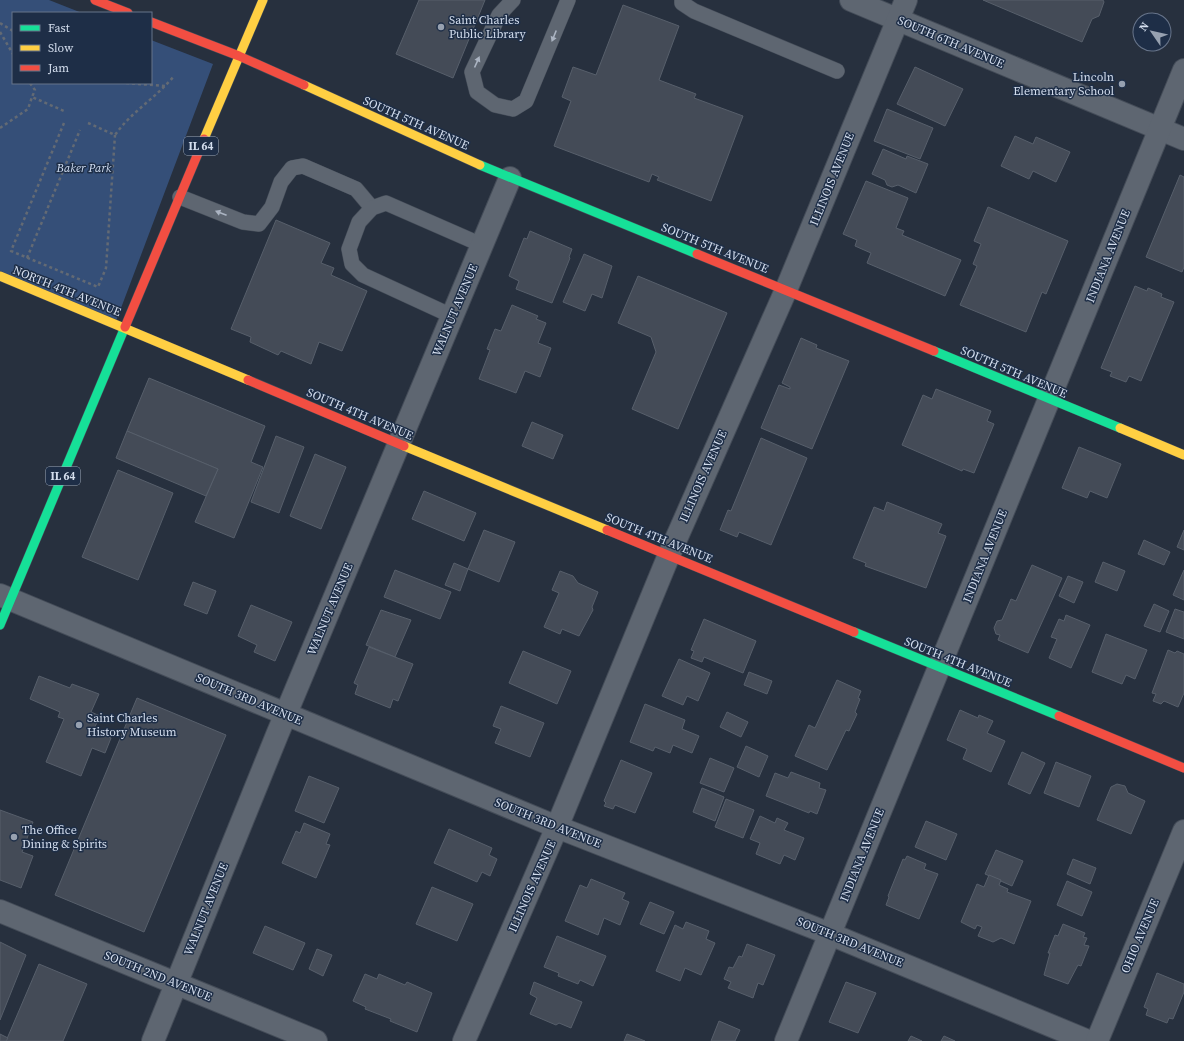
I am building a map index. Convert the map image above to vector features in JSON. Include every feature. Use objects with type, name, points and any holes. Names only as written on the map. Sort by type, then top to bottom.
[{"type":"main road","points":[[95,0],[125,12]]},
{"type":"main road","name":"IL 64","points":[[0,625],[5,597],[126,328],[263,0]]},
{"type":"main road","name":"SOUTH 5TH AVENUE","points":[[152,22],[239,56],[510,178],[786,290],[1184,455]]},
{"type":"main road","name":"NORTH 4TH AVENUE","points":[[0,276],[126,328]]},
{"type":"main road","name":"SOUTH 4TH AVENUE","points":[[126,328],[399,444],[669,554],[1184,768]]},
{"type":"street","name":"SOUTH 6TH AVENUE","points":[[850,0],[1184,139]]},
{"type":"street","name":"ILLINOIS AVENUE","points":[[464,1041],[557,827],[669,554],[786,290],[906,0]]},
{"type":"street","name":"INDIANA AVENUE","points":[[786,1041],[1184,70]]},
{"type":"street","name":"WALNUT AVENUE","points":[[153,1041],[286,714],[510,178]]},
{"type":"street","name":"SOUTH 3RD AVENUE","points":[[5,597],[557,827],[830,934],[1088,1041]]},
{"type":"street","name":"OHIO AVENUE","points":[[1097,1041],[1184,831]]},
{"type":"street","name":"SOUTH 2ND AVENUE","points":[[0,912],[316,1041]]},
{"type":"lane","points":[[513,0],[499,15],[472,72],[477,92],[494,105],[513,109],[526,101],[568,0]]},
{"type":"lane","points":[[682,0],[682,3],[694,11],[837,71]]},
{"type":"lane","points":[[180,197],[243,222],[259,224],[272,207],[280,182],[292,168],[303,166],[356,190],[372,208]]},
{"type":"lane","points":[[452,316],[363,275],[352,264],[348,249],[359,222],[372,208],[386,203],[482,245]]},
{"type":"path","points":[[0,23],[12,30]]},
{"type":"path","points":[[0,32],[12,52]]},
{"type":"path","points":[[64,123],[11,251],[98,287],[106,268],[115,135],[124,121],[166,86],[174,76]]},
{"type":"path","points":[[0,128],[28,109],[35,90],[31,84]]},
{"type":"path","points":[[139,84],[166,86]]},
{"type":"path","points":[[32,97],[64,112]]},
{"type":"path","points":[[88,123],[115,135]]},
{"type":"path","points":[[27,258],[80,130]]},
{"type":"green space","name":"Baker Park","points":[[0,0],[49,0],[79,12],[12,12],[12,84],[152,84],[152,40],[213,64],[115,324],[0,276]]},
{"type":"building","name":"Saint Charles Public Library","points":[[419,0],[485,0],[453,78],[396,54]]},
{"type":"building","name":"Lincoln Elementary School","points":[[983,0],[1103,0],[1104,2],[1099,16],[1092,19],[1082,42]]},
{"type":"building","points":[[623,5],[679,26],[659,80],[696,94],[694,98],[743,116],[711,201],[657,180],[659,177],[652,174],[649,182],[554,146],[571,101],[562,97],[573,67],[596,75]]},
{"type":"building","points":[[915,67],[963,89],[945,126],[897,104]]},
{"type":"building","points":[[887,109],[933,128],[920,159],[874,141]]},
{"type":"building","points":[[1015,136],[1033,144],[1036,137],[1070,152],[1056,182],[1033,171],[1029,179],[1001,166]]},
{"type":"building","points":[[883,149],[906,159],[907,156],[928,164],[916,193],[898,185],[892,187],[887,185],[885,180],[872,174]]},
{"type":"building","points":[[1180,175],[1184,177],[1184,267],[1182,272],[1146,257]]},
{"type":"building","points":[[866,181],[908,198],[896,228],[904,231],[902,235],[961,260],[945,296],[867,263],[871,253],[855,246],[857,240],[843,234]]},
{"type":"building","points":[[988,207],[1068,241],[1046,294],[1042,292],[1026,332],[960,305],[977,266],[973,264],[981,244],[974,241]]},
{"type":"building","points":[[276,220],[330,243],[321,263],[334,268],[331,275],[367,291],[342,351],[319,342],[311,364],[281,351],[278,355],[250,342],[251,337],[231,329]]},
{"type":"building","points":[[530,231],[572,249],[570,258],[552,303],[516,289],[519,281],[509,276],[524,238],[527,239]]},
{"type":"building","points":[[584,254],[612,266],[602,298],[592,294],[585,311],[563,302]]},
{"type":"building","points":[[638,276],[727,313],[678,429],[632,409],[656,352],[651,337],[618,323]]},
{"type":"building","points":[[1135,286],[1147,291],[1148,288],[1162,294],[1161,297],[1174,302],[1141,381],[1129,376],[1126,382],[1110,376],[1112,372],[1101,368]]},
{"type":"building","points":[[512,305],[538,316],[536,319],[546,323],[538,343],[551,348],[540,377],[525,371],[516,393],[479,379],[490,350],[487,349],[495,329],[501,331]]},
{"type":"building","points":[[801,338],[817,345],[816,348],[849,361],[812,449],[761,428],[779,385],[790,389],[790,387],[782,383]]},
{"type":"building","points":[[149,378],[265,426],[251,462],[263,467],[234,538],[195,522],[218,469],[127,431]]},
{"type":"building","points":[[936,389],[991,411],[987,421],[994,424],[974,473],[963,469],[962,471],[902,445],[923,395],[932,399]]},
{"type":"building","points":[[532,422],[563,435],[553,459],[522,446]]},
{"type":"building","points":[[127,431],[218,469],[206,496],[116,458]]},
{"type":"building","points":[[276,436],[304,447],[279,513],[251,502]]},
{"type":"building","points":[[761,438],[807,458],[771,545],[739,532],[737,537],[720,530],[728,510],[731,511]]},
{"type":"building","points":[[1079,447],[1121,464],[1107,498],[1090,491],[1087,498],[1062,488]]},
{"type":"building","points":[[315,454],[346,467],[321,529],[290,516]]},
{"type":"building","points":[[118,470],[173,493],[138,580],[82,557]]},
{"type":"building","points":[[424,491],[476,513],[464,541],[412,519]]},
{"type":"building","points":[[887,502],[942,524],[938,533],[946,536],[926,588],[865,566],[866,563],[853,558],[874,507],[884,511]]},
{"type":"building","points":[[484,530],[515,542],[499,582],[468,569]]},
{"type":"building","points":[[1184,530],[1184,550],[1177,547]]},
{"type":"building","points":[[1144,540],[1170,552],[1164,565],[1138,554]]},
{"type":"building","points":[[1103,562],[1125,571],[1117,591],[1095,582]]},
{"type":"building","points":[[454,563],[468,569],[460,591],[445,585]]},
{"type":"building","points":[[1032,565],[1062,578],[1028,653],[998,640],[1000,635],[996,634],[994,628],[997,621],[1002,620],[1011,599],[1016,601]]},
{"type":"building","points":[[395,570],[451,592],[440,619],[384,597]]},
{"type":"building","points":[[1184,570],[1184,600],[1173,595]]},
{"type":"building","points":[[560,571],[573,576],[578,583],[598,592],[592,607],[593,610],[579,636],[562,629],[560,634],[544,627],[559,593],[552,590]]},
{"type":"building","points":[[1068,576],[1083,582],[1074,603],[1059,596]]},
{"type":"building","points":[[193,582],[216,591],[207,614],[184,605]]},
{"type":"building","points":[[1154,604],[1169,611],[1160,632],[1144,626]]},
{"type":"building","points":[[251,605],[292,622],[275,661],[254,652],[257,645],[238,636]]},
{"type":"building","points":[[1175,609],[1184,612],[1184,639],[1166,632]]},
{"type":"building","points":[[381,610],[411,620],[395,657],[366,645]]},
{"type":"building","points":[[1066,615],[1090,625],[1071,668],[1049,658],[1057,639],[1051,637],[1059,619],[1064,621]]},
{"type":"building","points":[[704,619],[756,641],[743,673],[704,657],[702,662],[691,658],[694,651],[691,650]]},
{"type":"building","points":[[1106,634],[1147,650],[1135,679],[1126,675],[1122,684],[1092,672]]},
{"type":"building","points":[[369,647],[413,664],[398,701],[393,699],[390,708],[355,694],[358,685],[354,683]]},
{"type":"building","points":[[1168,650],[1175,653],[1177,651],[1184,654],[1184,693],[1178,707],[1164,701],[1161,704],[1153,701],[1156,694],[1152,693]]},
{"type":"building","points":[[523,651],[571,671],[557,704],[509,683]]},
{"type":"building","points":[[679,659],[710,673],[698,701],[687,696],[683,705],[662,696]]},
{"type":"building","points":[[749,672],[772,681],[767,694],[744,685]]},
{"type":"building","name":"Saint Charles History Museum","points":[[39,676],[70,688],[72,684],[99,694],[91,712],[100,716],[93,731],[111,738],[105,753],[92,748],[81,776],[46,762],[64,719],[58,717],[60,712],[30,699]]},
{"type":"building","points":[[837,680],[861,691],[858,698],[860,699],[855,712],[857,714],[849,731],[846,730],[827,770],[795,756],[809,725],[815,728]]},
{"type":"building","points":[[137,698],[226,735],[144,932],[55,895]]},
{"type":"building","points":[[645,704],[685,720],[682,729],[699,736],[692,753],[673,745],[670,753],[655,747],[653,751],[630,742]]},
{"type":"building","points":[[501,706],[544,723],[530,757],[495,743],[501,729],[493,726]]},
{"type":"building","points":[[960,710],[978,718],[979,715],[993,721],[987,733],[1005,741],[991,772],[963,759],[967,749],[947,740]]},
{"type":"building","points":[[727,712],[748,722],[741,737],[720,727]]},
{"type":"building","points":[[746,746],[768,756],[759,777],[737,767]]},
{"type":"building","points":[[1022,752],[1045,763],[1030,794],[1008,784]]},
{"type":"building","points":[[710,758],[734,768],[724,792],[700,783]]},
{"type":"building","points":[[621,760],[652,773],[635,813],[615,805],[613,809],[604,806],[606,803],[604,801]]},
{"type":"building","points":[[1056,762],[1091,776],[1079,807],[1044,793]]},
{"type":"building","points":[[791,772],[820,783],[819,788],[826,790],[817,814],[810,811],[809,813],[766,796],[775,773],[788,778]]},
{"type":"building","points":[[309,776],[339,788],[324,823],[295,811]]},
{"type":"building","points":[[1117,784],[1125,786],[1128,793],[1145,801],[1131,834],[1097,820],[1111,787]]},
{"type":"building","points":[[702,788],[724,797],[715,821],[693,812]]},
{"type":"building","points":[[726,799],[754,810],[743,838],[715,827]]},
{"type":"building","name":"The Office Dining & Spirits","points":[[0,810],[33,822],[22,852],[33,856],[21,888],[0,880]]},
{"type":"building","points":[[760,816],[775,823],[777,818],[788,823],[784,830],[804,838],[795,860],[784,855],[780,864],[756,854],[760,843],[750,839]]},
{"type":"building","points":[[926,821],[957,834],[946,860],[915,847]]},
{"type":"building","points":[[304,823],[330,834],[326,844],[330,845],[316,878],[282,863],[296,831],[300,833]]},
{"type":"building","points":[[449,829],[492,848],[489,855],[497,859],[490,876],[482,872],[477,882],[434,863]]},
{"type":"building","points":[[996,850],[1023,861],[1012,886],[985,874]]},
{"type":"building","points":[[907,856],[926,864],[924,869],[938,874],[919,919],[886,905],[888,896],[903,859],[905,860]]},
{"type":"building","points":[[1073,859],[1096,868],[1090,884],[1067,874]]},
{"type":"building","points":[[989,875],[1001,880],[999,885],[1008,889],[1007,892],[1031,901],[1014,944],[1001,938],[993,942],[978,936],[982,927],[977,925],[975,929],[961,922],[977,884],[984,887]]},
{"type":"building","points":[[591,879],[625,893],[622,899],[629,902],[620,925],[604,918],[598,935],[565,921],[580,885],[587,888]]},
{"type":"building","points":[[1067,881],[1092,892],[1082,916],[1057,905]]},
{"type":"building","points":[[432,887],[473,904],[457,941],[416,924]]},
{"type":"building","points":[[650,902],[674,912],[664,934],[640,924]]},
{"type":"building","points":[[686,922],[709,931],[706,939],[715,943],[701,975],[685,968],[680,981],[656,971],[675,925],[683,929]]},
{"type":"building","points":[[1063,924],[1085,933],[1083,937],[1087,938],[1084,945],[1089,946],[1081,966],[1078,965],[1068,984],[1044,975],[1050,953],[1048,953],[1055,935],[1058,936]]},
{"type":"building","points":[[265,926],[305,943],[293,970],[253,953]]},
{"type":"building","points":[[557,936],[606,956],[593,986],[580,980],[578,984],[558,976],[559,973],[544,967]]},
{"type":"building","points":[[0,942],[26,955],[0,1020]]},
{"type":"building","points":[[747,944],[775,955],[763,985],[758,983],[753,998],[728,988],[731,982],[724,979],[729,967],[733,968],[739,956],[742,957]]},
{"type":"building","points":[[317,949],[332,955],[323,976],[309,969]]},
{"type":"building","points":[[39,964],[87,984],[63,1041],[6,1041]]},
{"type":"building","points":[[1157,973],[1184,984],[1184,992],[1173,1019],[1169,1018],[1167,1023],[1146,1015],[1148,1009],[1144,1007]]},
{"type":"building","points":[[365,974],[377,979],[379,974],[405,985],[407,982],[432,993],[417,1032],[390,1021],[391,1019],[365,1009],[366,1007],[353,1001]]},
{"type":"building","points":[[534,982],[582,1002],[571,1028],[559,1023],[556,1025],[530,1014],[537,998],[530,994]]},
{"type":"building","points":[[846,982],[876,993],[858,1033],[829,1022]]},
{"type":"building","points":[[719,1021],[740,1030],[735,1041],[711,1041]]},
{"type":"building","points":[[0,1034],[8,1038],[6,1041],[0,1041]]},
{"type":"building","points":[[627,1034],[645,1041],[624,1041]]},
{"type":"building","points":[[911,1036],[922,1041],[908,1041]]},
{"type":"building","points":[[944,1036],[955,1041],[941,1041]]},
{"type":"traffic: fast","points":[[480,165],[697,254]]},
{"type":"traffic: fast","points":[[0,625],[125,327]]},
{"type":"traffic: fast","points":[[934,351],[1120,428]]},
{"type":"traffic: fast","points":[[854,632],[1059,716]]},
{"type":"traffic: slow","points":[[204,139],[263,0]]},
{"type":"traffic: slow","points":[[304,85],[480,165]]},
{"type":"traffic: slow","points":[[0,276],[248,380]]},
{"type":"traffic: slow","points":[[1120,428],[1184,455]]},
{"type":"traffic: slow","points":[[404,446],[607,530]]},
{"type":"traffic: jam","points":[[95,0],[125,12]]},
{"type":"traffic: jam","points":[[152,22],[239,56],[304,85]]},
{"type":"traffic: jam","points":[[125,327],[204,139]]},
{"type":"traffic: jam","points":[[697,254],[934,351]]},
{"type":"traffic: jam","points":[[248,380],[404,446]]},
{"type":"traffic: jam","points":[[607,530],[854,632]]},
{"type":"traffic: jam","points":[[1059,716],[1184,768]]},
{"type":"place","name":"Saint Charles Public Library","points":[[441,27]]},
{"type":"place","name":"Lincoln Elementary School","points":[[1122,84]]},
{"type":"place","name":"Saint Charles History Museum","points":[[79,725]]},
{"type":"place","name":"The Office Dining & Spirits","points":[[14,837]]}]
